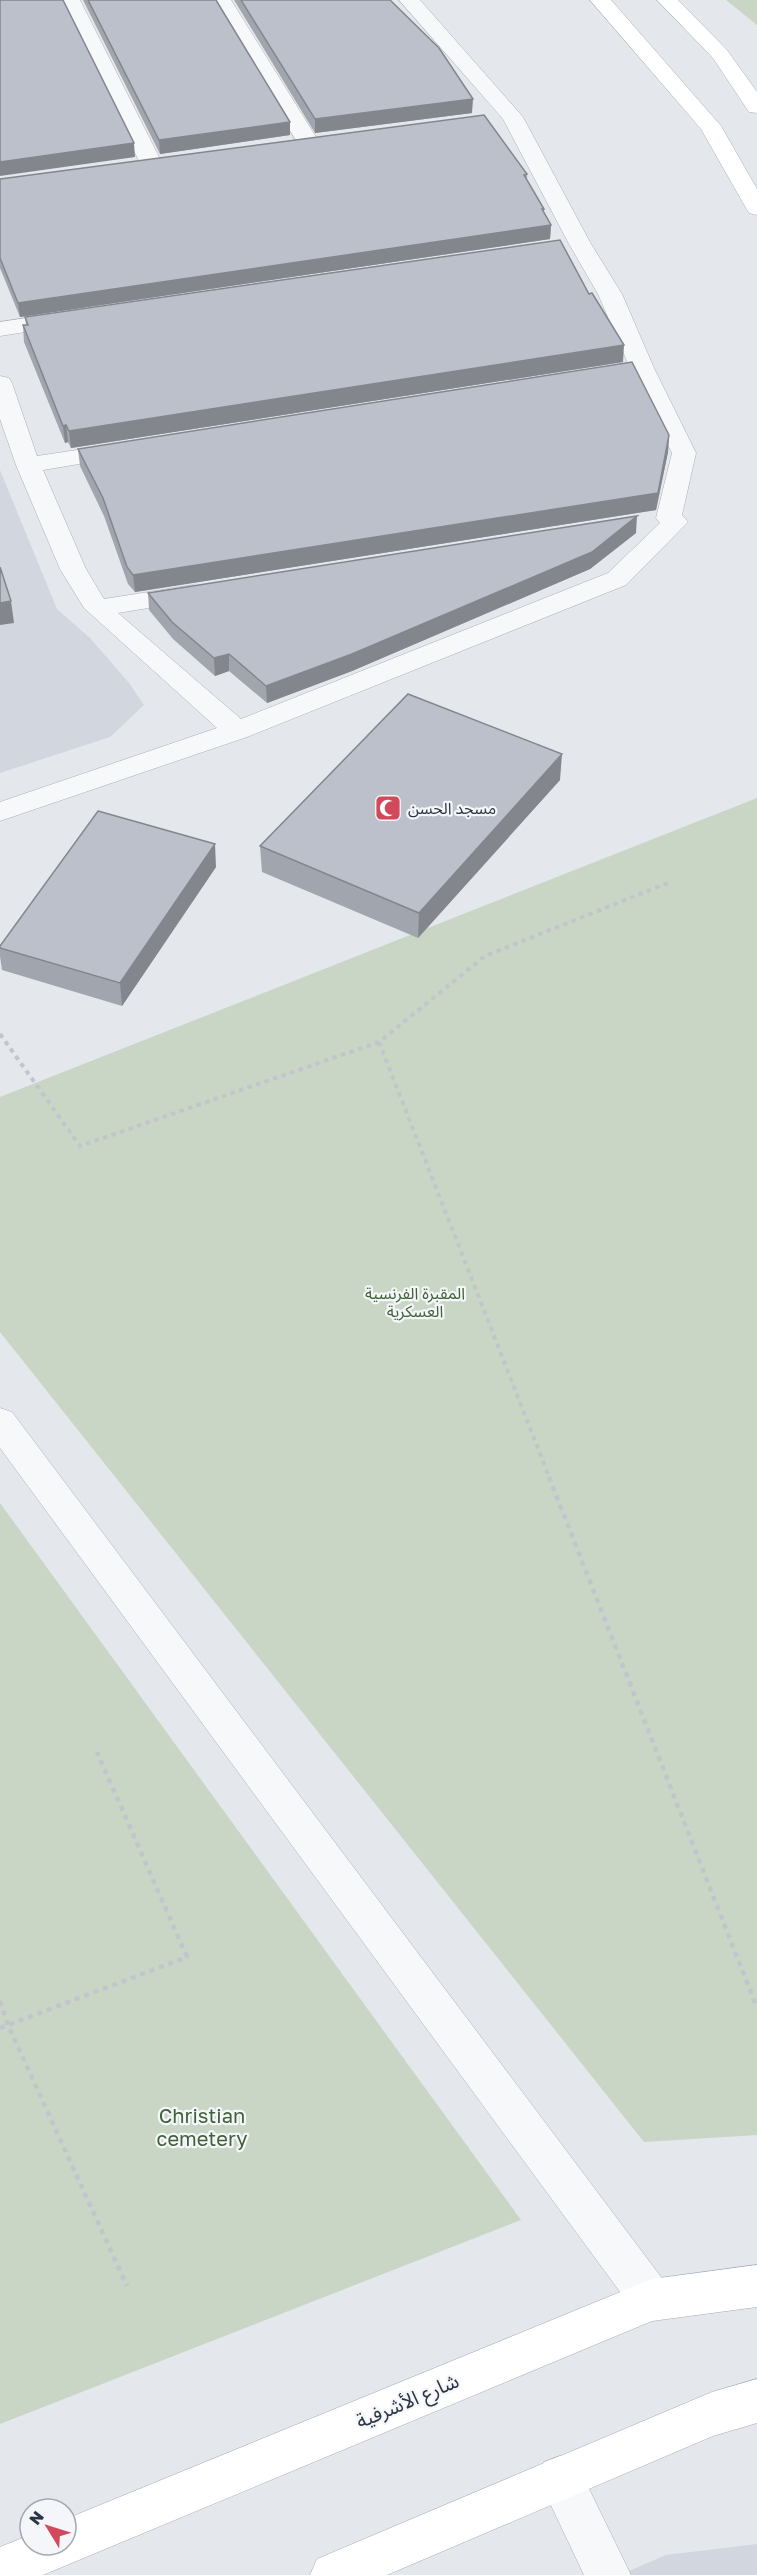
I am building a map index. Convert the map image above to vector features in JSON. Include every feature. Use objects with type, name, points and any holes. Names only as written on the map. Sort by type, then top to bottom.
[{"type":"main road","points":[[600,0],[710,126],[757,208]]},
{"type":"main road","points":[[667,0],[720,54],[757,107]]},
{"type":"main road","name":"شارع الأشرفية","points":[[78,2537],[652,2300],[757,2286]]},
{"type":"main road","points":[[333,2575],[712,2414],[757,2401]]},
{"type":"main road","points":[[0,2570],[31,2557]]},
{"type":"street","points":[[70,0],[151,163]]},
{"type":"street","points":[[221,0],[308,142]]},
{"type":"street","points":[[409,0],[501,118],[568,246],[610,294],[630,370],[684,453],[669,518]]},
{"type":"street","points":[[285,145],[331,139]]},
{"type":"street","points":[[128,167],[173,160]]},
{"type":"street","points":[[0,329],[95,315]]},
{"type":"street","points":[[0,383],[28,465],[73,569],[97,608],[237,731]]},
{"type":"street","points":[[28,465],[146,446]]},
{"type":"street","points":[[0,812],[237,731],[617,579],[675,522],[669,518],[634,524]]},
{"type":"street","points":[[97,608],[214,590]]},
{"type":"street","points":[[0,1422],[652,2300]]},
{"type":"street","points":[[560,2478],[608,2575]]},
{"type":"path","points":[[0,1034],[80,1146],[379,1042],[485,956],[670,882]]},
{"type":"path","points":[[379,1042],[757,2008]]},
{"type":"path","points":[[0,2028],[187,1957],[97,1752]]},
{"type":"path","points":[[0,2001],[8,2025],[126,2286]]},
{"type":"shaded area","points":[[0,470],[57,609],[90,638],[129,683],[144,705],[110,737],[0,773]]},
{"type":"shaded area","points":[[757,2544],[757,2575],[620,2575],[666,2555]]},
{"type":"green space","points":[[726,0],[757,0],[757,25]]},
{"type":"green space","name":"المقبرة الفرنسية العسكرية","points":[[757,798],[757,2135],[644,2142],[0,1332],[0,1097]]},
{"type":"green space","name":"Christian cemetery","points":[[0,1503],[521,2220],[0,2424]]},
{"type":"building","points":[[0,0],[63,0],[134,143],[0,162]]},
{"type":"building","points":[[88,0],[216,0],[290,122],[159,140]]},
{"type":"building","points":[[241,0],[390,0],[439,48],[473,99],[315,119]]},
{"type":"building","points":[[484,115],[527,174],[524,175],[551,225],[18,303],[0,258],[0,179]]},
{"type":"building","points":[[560,240],[589,294],[592,293],[624,345],[69,431],[66,425],[63,426],[23,325],[28,325],[25,317]]},
{"type":"building","points":[[632,362],[669,435],[658,493],[133,575],[127,567],[103,498],[78,449]]},
{"type":"building","points":[[637,516],[592,552],[352,654],[266,686],[229,654],[214,658],[172,622],[148,593]]},
{"type":"building","points":[[0,567],[11,601],[0,603]]},
{"type":"building","points":[[408,694],[562,754],[419,913],[260,846]]},
{"type":"building","points":[[98,811],[215,844],[120,983],[0,948]]},
{"type":"place","name":"مسجد الحسن","points":[[388,808]]}]
